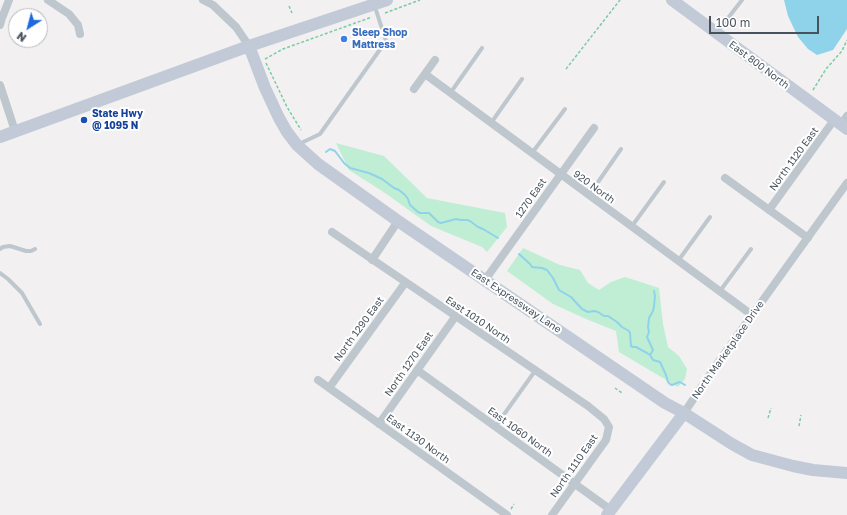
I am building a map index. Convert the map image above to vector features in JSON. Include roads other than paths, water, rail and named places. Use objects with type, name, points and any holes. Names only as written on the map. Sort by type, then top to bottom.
[{"type":"street","points":[[0,25],[9,0]]},
{"type":"street","points":[[48,0],[69,14],[78,25],[80,34]]},
{"type":"street","points":[[203,0],[213,6],[236,27],[249,46]]},
{"type":"street","points":[[0,138],[249,46],[387,0]]},
{"type":"street","name":"East 800 North","points":[[672,0],[842,122]]},
{"type":"street","name":"East Expressway Lane","points":[[249,46],[273,107],[287,132],[297,145],[318,164],[398,221],[665,403],[684,413],[732,444],[752,455],[793,466],[813,470],[847,473]]},
{"type":"street","points":[[414,88],[435,60]]},
{"type":"street","name":"920 North","points":[[425,74],[752,315]]},
{"type":"street","points":[[0,86],[15,132]]},
{"type":"street","name":"North 1120 East","points":[[769,210],[842,122]]},
{"type":"street","name":"1270 East","points":[[485,280],[594,128]]},
{"type":"street","points":[[725,178],[808,238]]},
{"type":"street","name":"North Marketplace Drive","points":[[609,512],[684,413],[717,364],[847,183]]},
{"type":"street","points":[[372,260],[398,221]]},
{"type":"street","name":"East 1010 North","points":[[332,232],[600,415],[609,427]]},
{"type":"street","name":"North 1290 East","points":[[329,388],[405,282]]},
{"type":"street","name":"North 1270 East","points":[[379,424],[455,317]]},
{"type":"street","name":"East 1060 North","points":[[417,370],[574,483],[609,512]]},
{"type":"street","name":"East 1130 North","points":[[318,380],[507,515]]},
{"type":"street","name":"North 1110 East","points":[[552,515],[606,440],[609,427]]},
{"type":"lane","points":[[717,33],[742,0]]},
{"type":"lane","points":[[297,145],[320,134],[386,40],[374,4]]},
{"type":"lane","points":[[451,92],[482,48]]},
{"type":"lane","points":[[491,123],[522,79]]},
{"type":"lane","points":[[532,153],[565,109]]},
{"type":"lane","points":[[589,195],[621,150]]},
{"type":"lane","points":[[632,227],[664,182]]},
{"type":"lane","points":[[678,261],[710,217]]},
{"type":"lane","points":[[0,250],[3,247],[10,246],[32,252],[35,249]]},
{"type":"lane","points":[[720,291],[751,249]]},
{"type":"lane","points":[[0,273],[22,293],[40,324]]},
{"type":"lane","points":[[495,427],[535,371]]},
{"type":"water","points":[[784,0],[847,0],[847,29],[833,50],[817,55],[808,49],[798,37],[788,16]]},
{"type":"waterway","points":[[326,152],[330,149],[335,151],[350,168],[369,173],[399,190],[408,199],[410,205],[418,212],[429,213],[441,223],[456,219],[467,220],[498,238]]},
{"type":"waterway","points":[[519,254],[532,267],[547,270],[559,290],[571,297],[582,309],[588,312],[594,311],[604,316],[608,316],[629,331],[631,346],[647,353],[653,360],[660,362],[670,384],[672,385],[680,382],[685,385]]},
{"type":"waterway","points":[[650,355],[653,350],[647,337],[649,332],[649,318],[654,306],[654,291]]},
{"type":"place","name":"Sleep Shop Mattress","points":[[344,39]]},
{"type":"place","name":"State Hwy @ 1095 N","points":[[84,120]]}]
